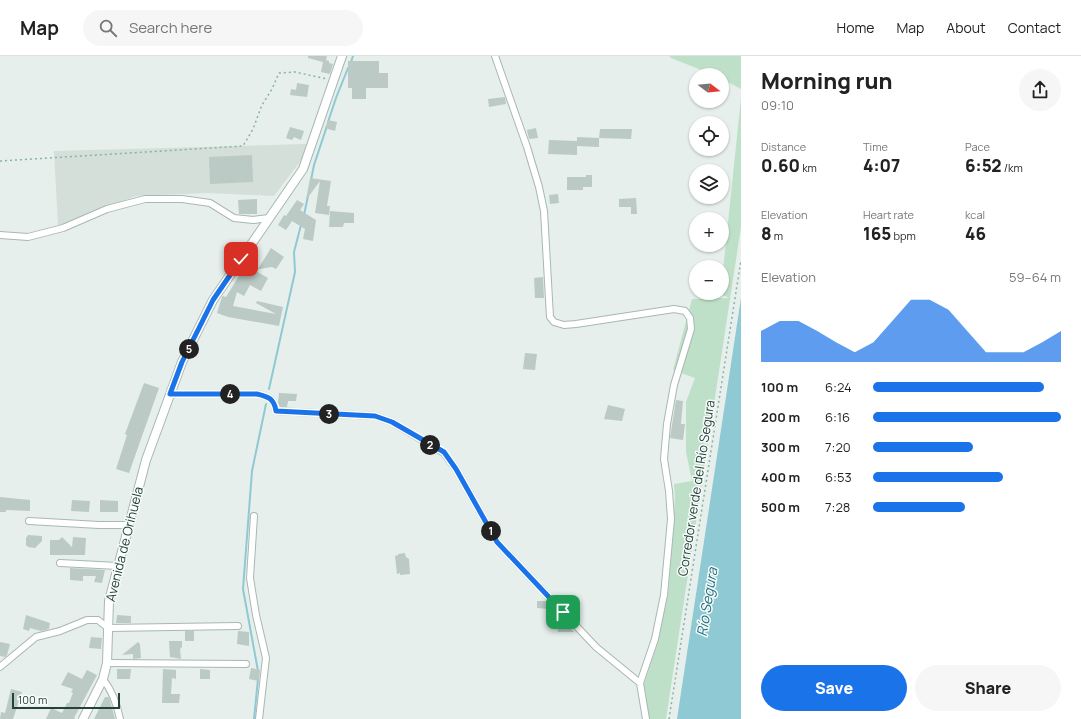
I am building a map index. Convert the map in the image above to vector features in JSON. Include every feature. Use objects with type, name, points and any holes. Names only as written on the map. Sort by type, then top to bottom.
[{"type":"street","name":"Avenida de Orihuela","points":[[83,719],[103,679],[107,663],[109,601],[146,460],[182,362],[213,300],[303,169],[342,56]]},
{"type":"street","points":[[495,56],[527,147],[539,187],[544,212],[550,317],[554,322],[564,325],[674,309],[685,311],[690,318],[691,329],[674,385],[666,424],[664,459],[669,491],[671,519],[664,595],[655,639],[640,682],[646,719]]},
{"type":"street","points":[[0,235],[28,237],[64,228],[107,209],[145,199],[182,199],[210,203],[234,218],[253,220],[268,218]]},
{"type":"street","points":[[170,394],[257,394],[270,398],[275,404],[276,411],[375,416],[392,422],[444,452],[456,469],[497,542],[596,647],[640,682]]},
{"type":"street","points":[[254,516],[250,578],[256,615],[266,658],[259,719]]},
{"type":"street","points":[[29,521],[99,526],[129,524]]},
{"type":"street","points":[[60,563],[118,566]]},
{"type":"street","points":[[0,667],[36,637],[60,631],[87,620],[98,620],[108,628],[238,626]]},
{"type":"street","points":[[107,663],[246,664]]},
{"type":"street","points":[[103,679],[112,691],[120,719]]},
{"type":"path","points":[[0,161],[243,146],[253,129],[262,105],[272,89],[279,73],[295,72],[333,80]]},
{"type":"path","name":"Corredor verde del Río Segura","points":[[669,719],[741,260]]},
{"type":"shaded area","points":[[306,144],[302,159],[274,196],[208,193],[136,196],[58,226],[54,151]]},
{"type":"green space","points":[[669,56],[741,56],[741,89],[729,83],[729,68],[696,68]]},
{"type":"green space","points":[[741,98],[741,227],[666,719],[649,719],[644,684],[657,645],[669,588],[675,499],[674,484],[692,481],[686,452],[686,402],[695,378],[673,370],[692,300],[729,300],[729,260],[724,260],[725,252],[729,252],[729,213]]},
{"type":"water","name":"Río Segura","points":[[741,298],[741,719],[677,719]]},
{"type":"building","points":[[308,56],[327,56],[326,60],[333,64],[330,74],[321,72],[323,62],[308,58]]},
{"type":"building","points":[[348,61],[379,61],[379,73],[388,73],[388,88],[366,88],[366,99],[352,99],[352,88],[348,88]]},
{"type":"building","points":[[297,83],[309,85],[307,97],[290,95],[291,89],[296,90]]},
{"type":"building","points":[[505,97],[506,104],[489,107],[488,99]]},
{"type":"building","points":[[328,120],[337,122],[335,131],[325,128]]},
{"type":"building","points":[[290,127],[304,131],[301,140],[294,137],[292,140],[286,138]]},
{"type":"building","points":[[536,128],[538,138],[529,139],[527,130]]},
{"type":"building","points":[[600,129],[632,129],[631,139],[599,138]]},
{"type":"building","points":[[577,137],[599,138],[599,147],[577,146],[577,155],[548,154],[549,140],[577,141]]},
{"type":"building","points":[[252,155],[253,182],[210,184],[209,157]]},
{"type":"building","points":[[586,175],[592,175],[592,187],[583,187],[583,190],[567,190],[567,177],[586,177]]},
{"type":"building","points":[[310,178],[331,181],[327,206],[330,206],[329,215],[315,213],[320,181],[306,200]]},
{"type":"building","points":[[558,194],[559,203],[550,204],[549,195]]},
{"type":"building","points":[[636,198],[637,214],[631,214],[631,207],[619,207],[619,199]]},
{"type":"building","points":[[257,199],[257,214],[239,214],[238,200]]},
{"type":"building","points":[[297,200],[304,204],[300,210],[316,220],[313,241],[303,239],[305,229],[292,221],[286,230],[278,225],[284,215],[286,216]]},
{"type":"building","points":[[330,211],[354,213],[354,223],[344,223],[343,227],[329,227]]},
{"type":"building","points":[[271,248],[284,257],[276,269],[272,267],[254,270],[268,278],[261,291],[250,285],[244,296],[237,292],[233,306],[276,314],[256,303],[257,301],[283,307],[279,326],[228,317],[217,313],[222,297],[226,297],[242,271],[244,272],[248,263],[258,269]]},
{"type":"building","points":[[543,277],[544,298],[535,298],[534,278]]},
{"type":"building","points":[[525,353],[537,354],[535,370],[523,369]]},
{"type":"building","points":[[144,383],[159,388],[129,473],[116,469],[127,435],[125,434]]},
{"type":"building","points":[[279,393],[297,394],[296,401],[288,401],[287,407],[280,407],[278,403]]},
{"type":"building","points":[[676,400],[683,401],[681,424],[685,424],[683,440],[670,438]]},
{"type":"building","points":[[608,405],[625,409],[622,421],[604,419]]},
{"type":"building","points":[[0,497],[30,500],[30,511],[6,510],[6,512],[0,512]]},
{"type":"building","points":[[72,500],[90,501],[89,512],[71,511]]},
{"type":"building","points":[[100,500],[118,501],[118,512],[100,512]]},
{"type":"building","points":[[28,535],[42,536],[42,541],[35,548],[28,547],[26,545],[26,538]]},
{"type":"building","points":[[62,537],[72,547],[73,537],[86,538],[85,555],[50,555],[50,540],[59,540]]},
{"type":"building","points":[[405,553],[406,557],[409,559],[410,574],[400,575],[400,573],[397,574],[395,556]]},
{"type":"building","points":[[70,568],[105,570],[102,583],[94,582],[96,576],[83,576],[83,581],[70,580]]},
{"type":"building","points":[[537,601],[546,601],[574,632],[558,632],[557,617],[547,617],[547,609],[537,608]]},
{"type":"building","points":[[26,615],[50,623],[49,629],[41,631],[30,628],[29,631],[23,629]]},
{"type":"building","points":[[117,615],[131,616],[131,623],[116,623]]},
{"type":"building","points":[[185,631],[194,631],[194,641],[185,641]]},
{"type":"building","points":[[238,631],[249,632],[249,646],[237,644]]},
{"type":"building","points":[[91,637],[102,638],[101,649],[89,648]]},
{"type":"building","points":[[169,641],[182,641],[182,647],[180,649],[181,659],[170,657]]},
{"type":"building","points":[[0,642],[10,644],[5,657],[0,656]]},
{"type":"building","points":[[138,642],[140,644],[141,658],[133,659],[133,654],[122,655]]},
{"type":"building","points":[[251,668],[260,670],[259,681],[249,679]]},
{"type":"building","points":[[117,669],[131,669],[130,679],[117,679]]},
{"type":"building","points":[[163,669],[176,670],[176,679],[172,678],[171,694],[180,694],[179,703],[162,703]]},
{"type":"building","points":[[200,669],[210,670],[210,679],[200,679]]},
{"type":"building","points":[[87,670],[97,675],[74,718],[76,719],[46,719],[51,708],[62,713],[67,703],[69,703],[73,689],[61,685],[68,672],[82,679]]},
{"type":"building","points":[[11,689],[22,692],[13,719],[0,719],[1,712],[5,713]]},
{"type":"building","points":[[105,697],[109,697],[115,719],[94,719]]},
{"type":"waterway","points":[[351,62],[353,56]]},
{"type":"waterway","points":[[328,122],[348,68]]},
{"type":"waterway","points":[[311,180],[314,165],[327,126]]},
{"type":"waterway","points":[[304,215],[308,196]]},
{"type":"waterway","points":[[269,389],[295,272],[294,252],[301,225]]},
{"type":"waterway","points":[[258,671],[243,589],[252,471],[266,404]]},
{"type":"waterway","points":[[254,719],[258,679]]},
{"type":"route","points":[[241,259],[213,300],[182,362],[170,394],[257,394],[270,398],[275,404],[276,411],[375,416],[392,422],[444,452],[456,469],[497,542],[563,612]]}]
